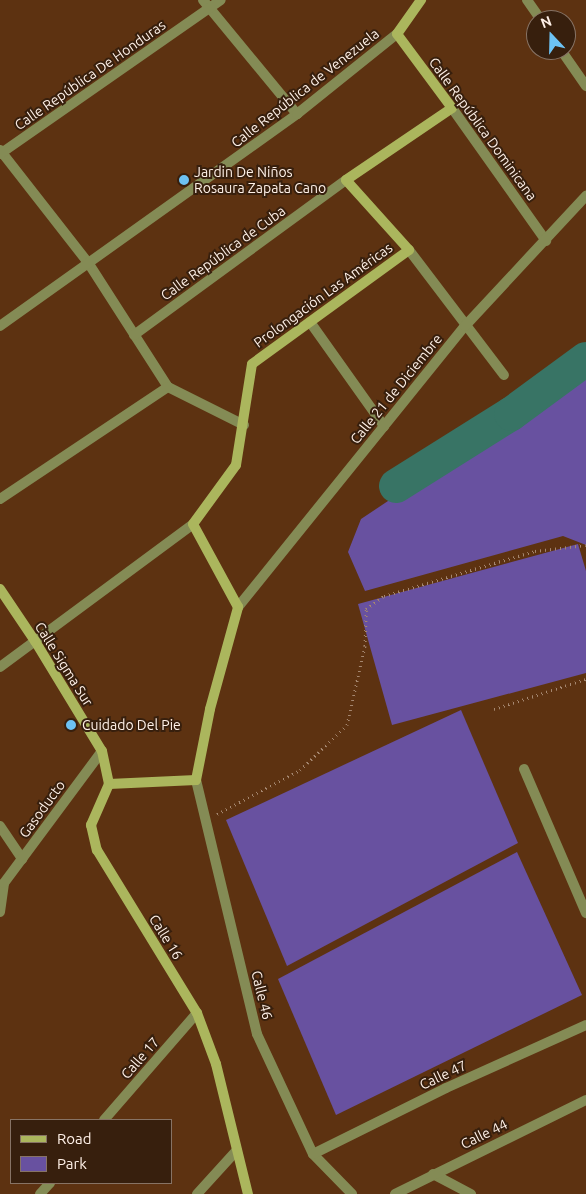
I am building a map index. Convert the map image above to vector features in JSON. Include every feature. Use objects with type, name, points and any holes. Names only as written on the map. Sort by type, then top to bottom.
[{"type":"main road","name":"Calle República de Venezuela","points":[[397,34],[421,0]]},
{"type":"main road","name":"Calle República Dominicana","points":[[397,34],[452,108]]},
{"type":"main road","name":"Calle República de Cuba","points":[[346,180],[452,108]]},
{"type":"main road","points":[[346,180],[409,250]]},
{"type":"main road","name":"Prolongación Las Américas","points":[[193,524],[236,465],[244,425],[252,364],[409,250]]},
{"type":"main road","points":[[109,784],[196,780],[210,709],[238,607],[193,524]]},
{"type":"main road","name":"Calle Sigma Sur","points":[[0,589],[35,641],[102,751],[109,784]]},
{"type":"main road","name":"Calle 16","points":[[109,784],[91,825],[97,850],[197,1013],[216,1064],[248,1194]]},
{"type":"street","name":"Calle República De Honduras","points":[[1,152],[206,4],[221,0]]},
{"type":"street","points":[[206,4],[297,114]]},
{"type":"street","name":"Calle República de Venezuela","points":[[0,326],[297,114],[397,34]]},
{"type":"street","points":[[568,60],[586,86]]},
{"type":"street","name":"Calle República Dominicana","points":[[452,108],[546,241]]},
{"type":"street","points":[[1,152],[89,264],[168,387],[244,425]]},
{"type":"street","name":"Calle República de Cuba","points":[[134,335],[346,180]]},
{"type":"street","name":"Calle 21 de Diciembre","points":[[238,607],[465,326],[586,196]]},
{"type":"street","points":[[409,250],[504,375]]},
{"type":"street","points":[[310,322],[384,426]]},
{"type":"street","points":[[0,499],[168,387]]},
{"type":"street","points":[[0,667],[193,524]]},
{"type":"street","name":"Gasoducto","points":[[0,912],[4,883],[102,751]]},
{"type":"street","points":[[524,770],[586,912]]},
{"type":"street","name":"Calle 46","points":[[196,780],[257,1034],[313,1154],[352,1194]]},
{"type":"street","points":[[0,826],[22,859]]},
{"type":"street","name":"Calle 17","points":[[105,1119],[197,1013]]},
{"type":"street","name":"Calle 47","points":[[313,1154],[446,1088],[586,1024]]},
{"type":"street","name":"Calle 44","points":[[395,1194],[586,1100]]},
{"type":"street","points":[[197,1194],[237,1150]]},
{"type":"street","points":[[433,1174],[471,1194]]},
{"type":"street","points":[[40,1194],[49,1184]]},
{"type":"path","points":[[205,819],[231,808],[300,770],[347,725],[365,646],[366,609],[384,596],[535,551],[586,546]]},
{"type":"path","points":[[494,709],[586,679]]},
{"type":"green space","points":[[586,375],[586,545],[563,536],[365,591],[348,552],[361,519],[421,479],[530,416]]},
{"type":"green space","points":[[578,544],[586,571],[586,673],[392,725],[358,604]]},
{"type":"green space","points":[[461,710],[518,843],[287,966],[226,820]]},
{"type":"green space","points":[[517,852],[582,995],[336,1115],[278,979]]},
{"type":"waterway","points":[[396,486],[511,414],[586,359]]},
{"type":"place","name":"Jardin De Niños Rosaura Zapata Cano","points":[[184,180]]},
{"type":"place","name":"Cuidado Del Pie","points":[[71,725]]}]
